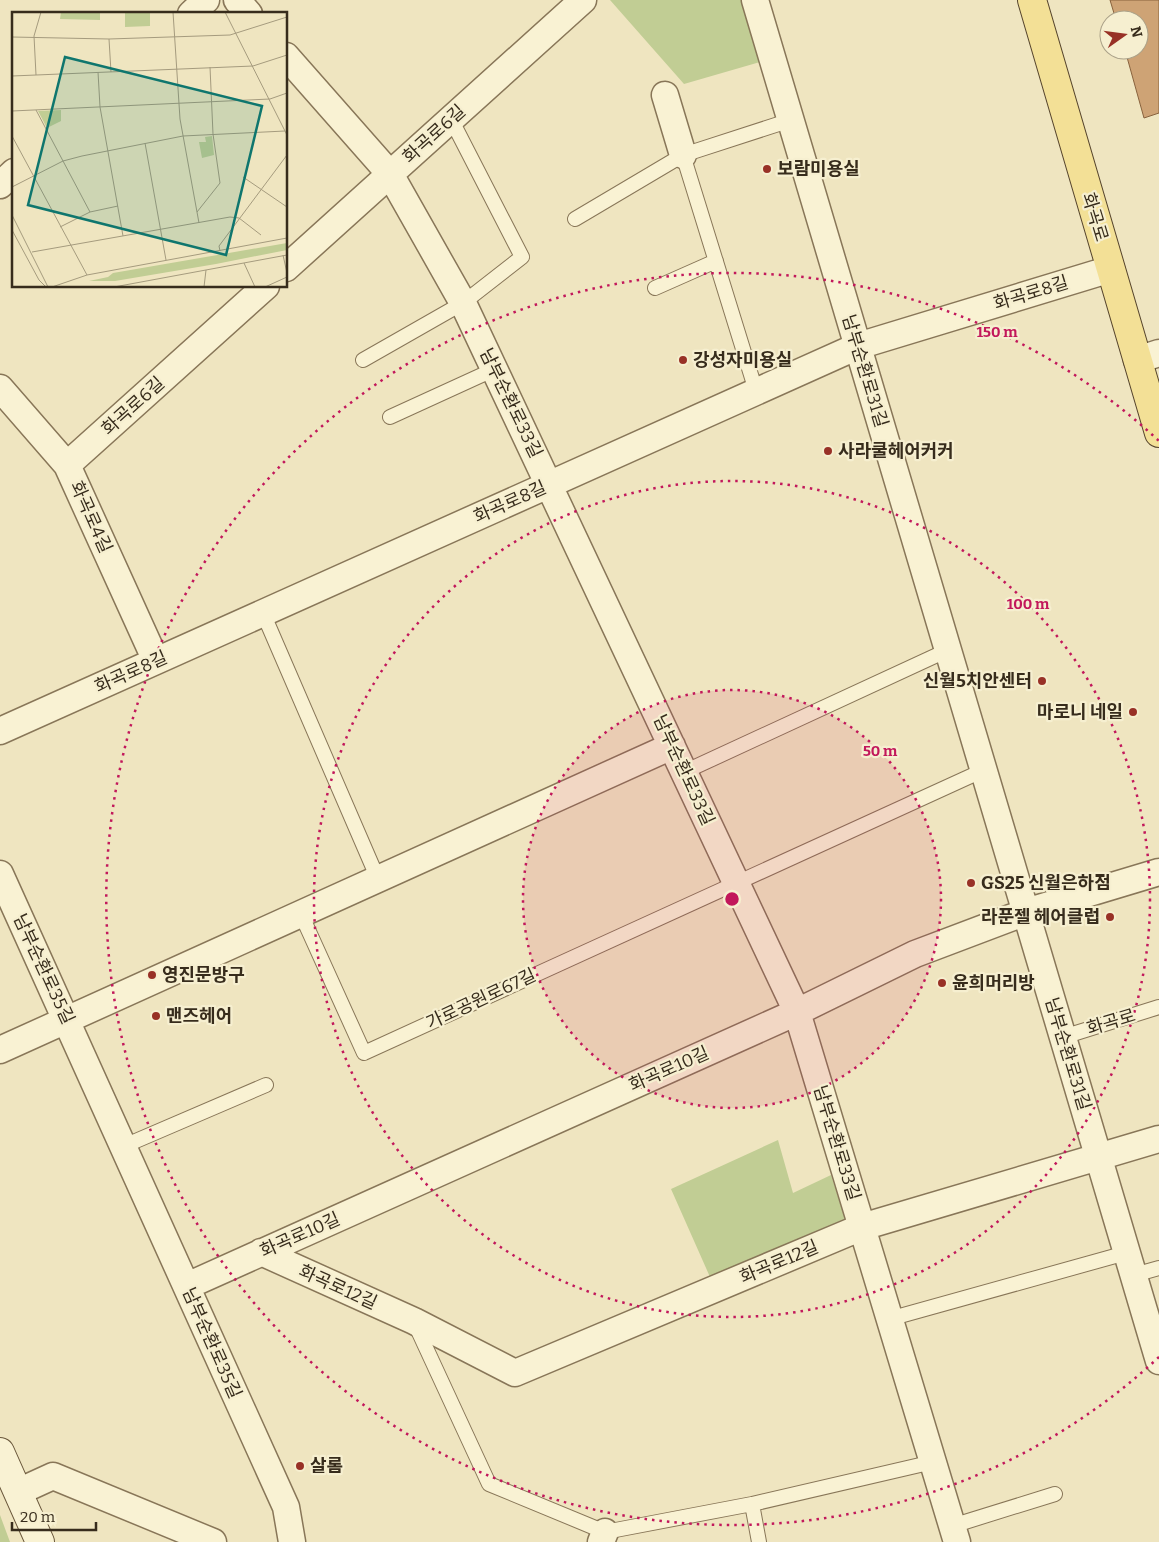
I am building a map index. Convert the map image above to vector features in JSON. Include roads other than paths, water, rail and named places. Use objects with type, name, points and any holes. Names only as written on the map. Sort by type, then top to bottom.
[{"type":"main road","name":"화곡로","points":[[1032,0],[1111,269],[1148,357],[1159,433]]},
{"type":"main road","points":[[0,1452],[40,1542]]},
{"type":"street","points":[[193,12],[206,0]]},
{"type":"street","points":[[237,0],[247,12]]},
{"type":"street","name":"화곡로6길","points":[[288,266],[582,0]]},
{"type":"street","name":"남부순환로31길","points":[[756,0],[1159,1362]]},
{"type":"street","name":"남부순환로33길","points":[[288,58],[390,174],[463,303],[550,484],[684,772],[738,882],[797,1012],[954,1534]]},
{"type":"street","points":[[665,95],[683,155]]},
{"type":"street","points":[[0,185],[12,174]]},
{"type":"street","name":"화곡로8길","points":[[0,731],[858,346],[1111,269]]},
{"type":"street","name":"화곡로6길","points":[[68,465],[264,288]]},
{"type":"street","name":"화곡로4길","points":[[0,388],[68,465],[156,661]]},
{"type":"street","points":[[0,1050],[672,746]]},
{"type":"street","name":"화곡로10길","points":[[187,1286],[797,1012],[915,954],[1026,912],[1159,872]]},
{"type":"street","name":"남부순환로35길","points":[[0,874],[286,1507],[292,1542]]},
{"type":"street","name":"화곡로12길","points":[[261,1252],[414,1321],[516,1373],[862,1228],[1159,1139]]},
{"type":"street","points":[[18,1492],[53,1476],[213,1542]]},
{"type":"lane","points":[[363,360],[463,303],[522,257],[451,119]]},
{"type":"lane","points":[[575,219],[683,155],[791,120]]},
{"type":"lane","points":[[683,155],[756,391]]},
{"type":"lane","points":[[655,288],[716,261]]},
{"type":"lane","points":[[390,417],[495,369]]},
{"type":"lane","points":[[263,613],[378,879]]},
{"type":"lane","points":[[684,772],[948,650]]},
{"type":"lane","points":[[738,882],[984,770]]},
{"type":"lane","name":"가로공원로67길","points":[[301,914],[364,1053],[738,882]]},
{"type":"lane","name":"화곡로","points":[[1063,1037],[1159,1007]]},
{"type":"lane","points":[[124,1146],[266,1085]]},
{"type":"lane","points":[[889,1319],[1130,1264],[1159,1268]]},
{"type":"lane","points":[[414,1321],[489,1484],[603,1537],[933,1462]]},
{"type":"lane","points":[[954,1534],[1055,1494]]},
{"type":"lane","points":[[752,1504],[759,1542]]},
{"type":"place","name":"보람미용실","points":[[767,169]]},
{"type":"place","name":"강성자미용실","points":[[683,360]]},
{"type":"place","name":"사라쿨헤어커커","points":[[828,451]]},
{"type":"place","name":"신월5치안센터","points":[[1042,681]]},
{"type":"place","name":"마로니 네일","points":[[1133,712]]},
{"type":"place","name":"GS25 신월은하점","points":[[971,883]]},
{"type":"place","name":"라푼젤 헤어클럽","points":[[1110,917]]},
{"type":"place","name":"영진문방구","points":[[152,975]]},
{"type":"place","name":"윤희머리방","points":[[942,983]]},
{"type":"place","name":"맨즈헤어","points":[[156,1016]]},
{"type":"place","name":"살롬","points":[[300,1466]]}]
